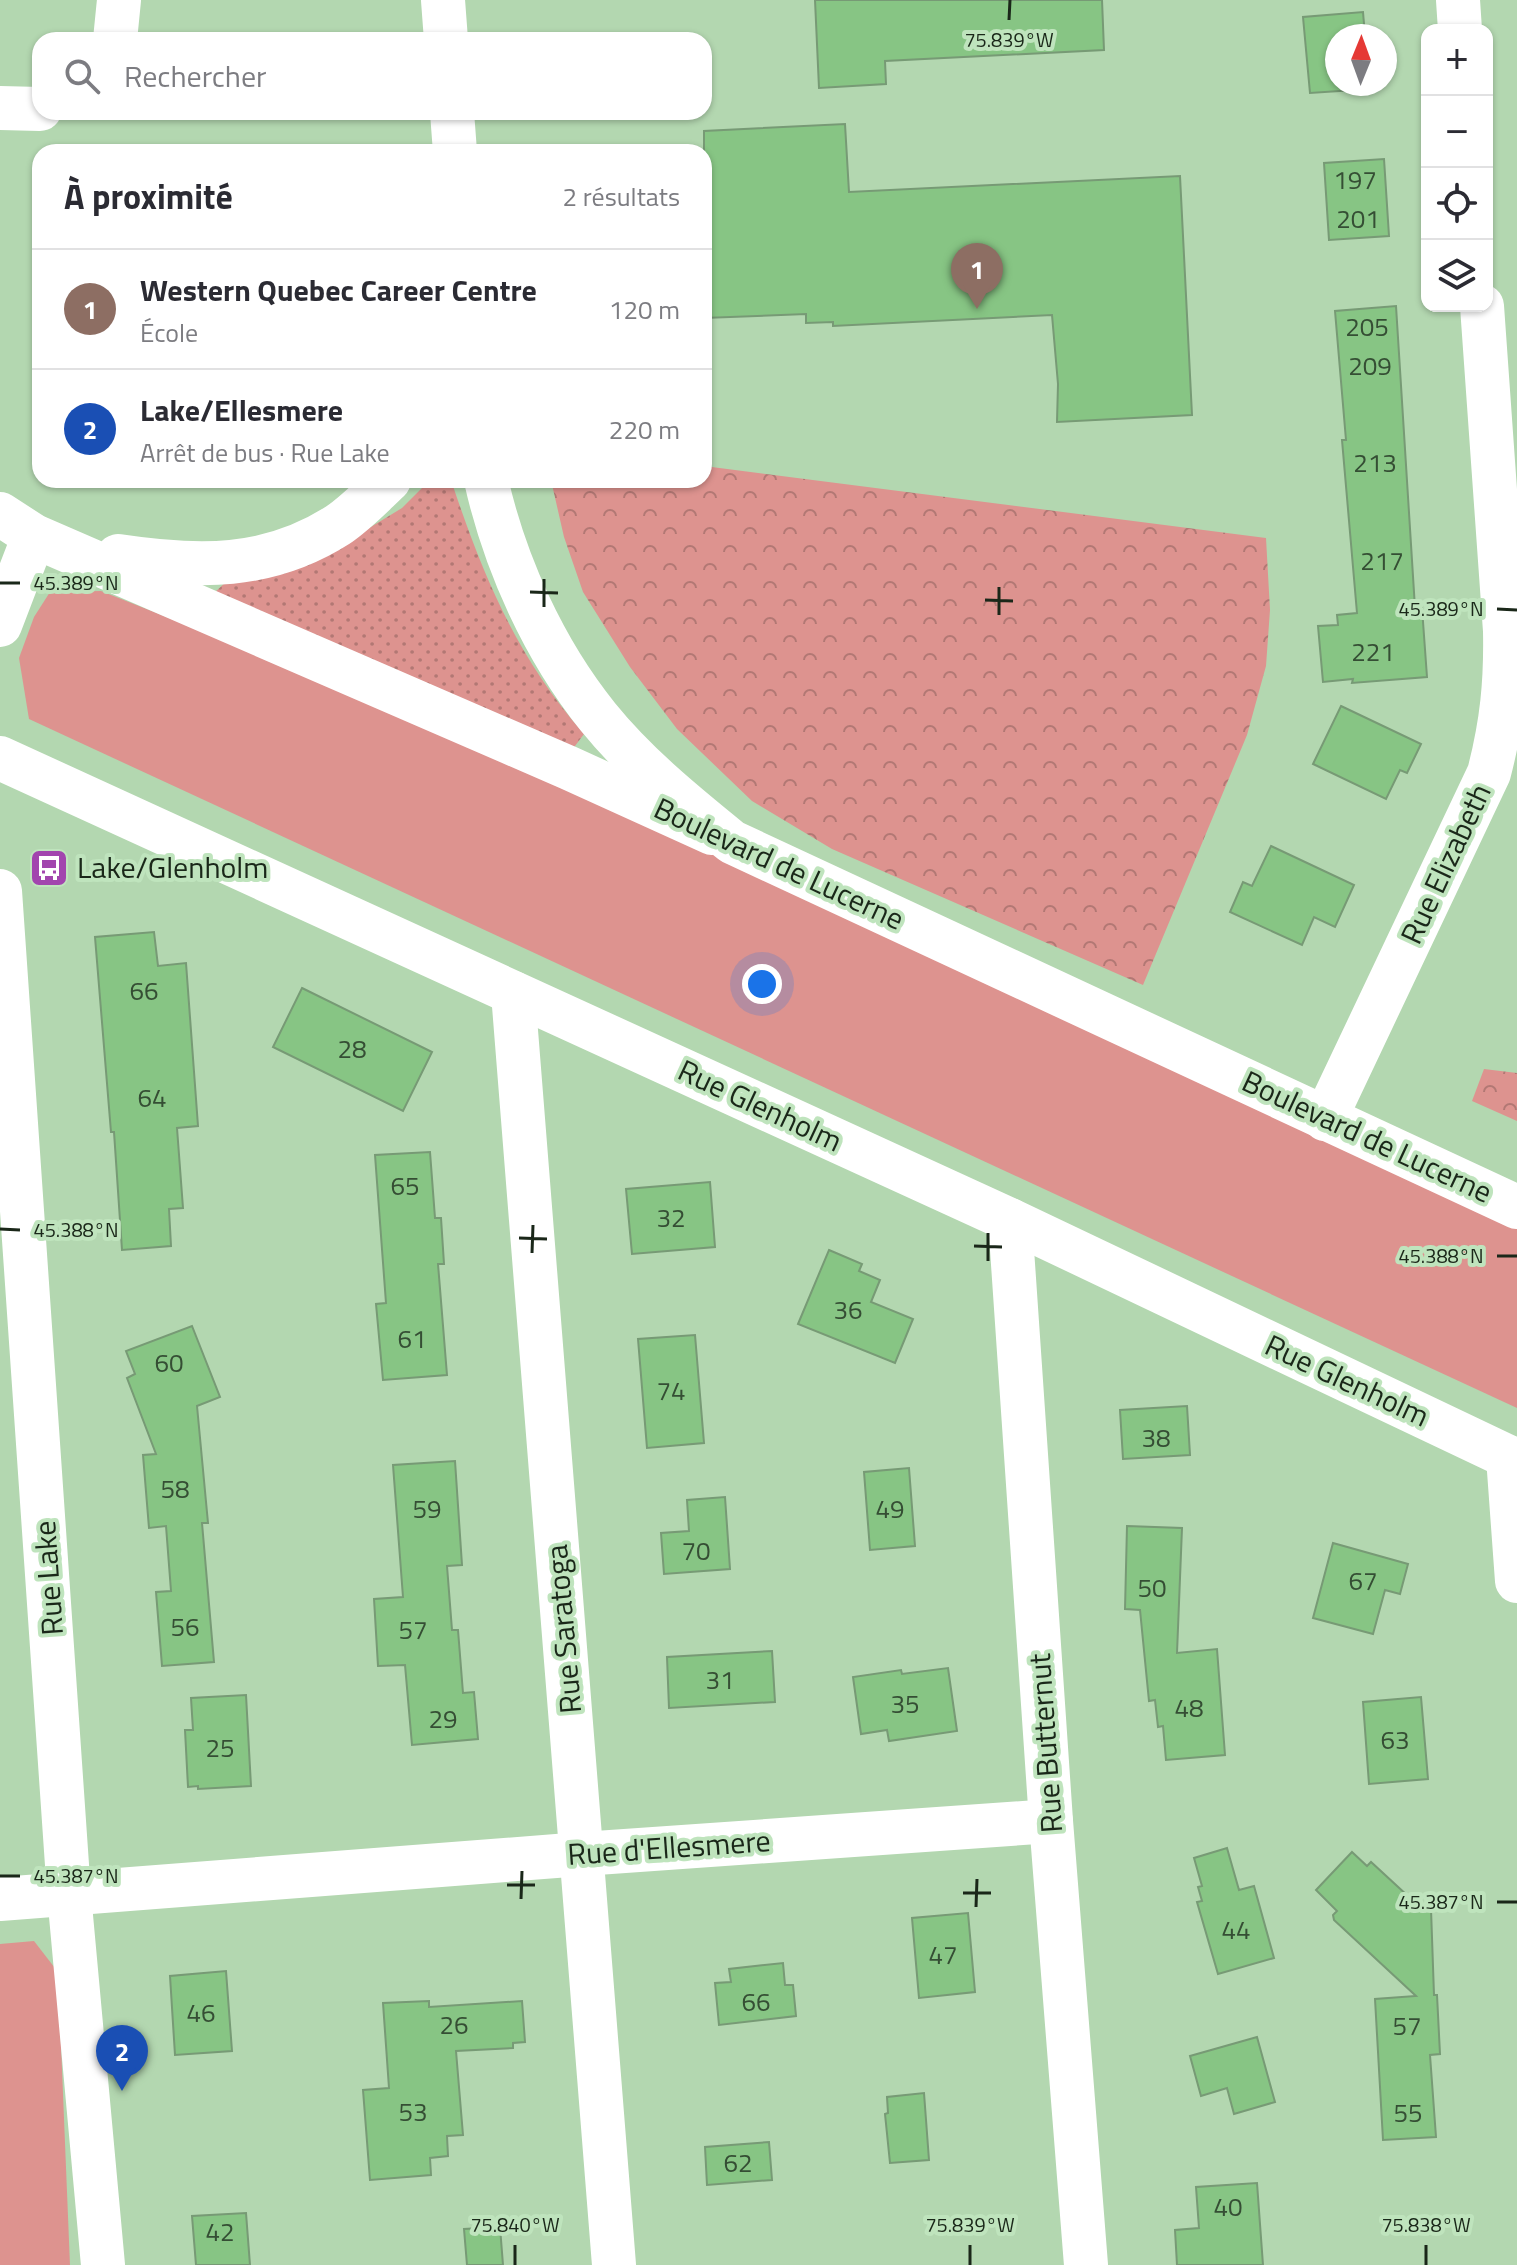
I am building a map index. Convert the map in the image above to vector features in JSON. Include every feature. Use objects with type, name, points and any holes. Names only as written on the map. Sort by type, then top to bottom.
[{"type":"street","points":[[116,32],[119,0]]},
{"type":"street","points":[[443,0],[445,32]]},
{"type":"street","points":[[1458,0],[1460,24]]},
{"type":"street","points":[[0,108],[32,109]]},
{"type":"street","points":[[453,120],[454,144]]},
{"type":"street","name":"Rue Elizabeth","points":[[1325,1119],[1489,773],[1501,728],[1506,683],[1494,323]]},
{"type":"street","points":[[0,625],[17,525],[100,554],[160,563],[204,565],[251,561],[297,546],[339,524],[380,488]]},
{"type":"street","points":[[488,488],[509,554],[539,624],[570,678],[598,718],[625,747],[732,842]]},
{"type":"street","name":"Boulevard de Lucerne","points":[[17,525],[554,761],[1517,1207]]},
{"type":"street","name":"Rue Glenholm","points":[[0,758],[1010,1220],[1513,1459]]},
{"type":"street","name":"Rue Lake","points":[[0,891],[69,1894],[103,2265]]},
{"type":"street","name":"Rue Saratoga","points":[[513,993],[614,2265]]},
{"type":"street","name":"Rue Butternut","points":[[1010,1220],[1051,1821],[1086,2265]]},
{"type":"street","points":[[1513,1459],[1517,1581]]},
{"type":"street","name":"Rue d'Ellesmere","points":[[0,1899],[1051,1821]]},
{"type":"green space","points":[[712,467],[1266,538],[1270,610],[1266,666],[1247,735],[1143,985],[832,849],[752,801],[677,729],[630,667],[583,592],[564,537],[553,488],[712,488]]},
{"type":"green space","points":[[422,488],[454,488],[489,582],[520,645],[560,705],[584,734],[572,750],[213,594],[242,567],[356,536],[402,508]]},
{"type":"green space","points":[[101,591],[689,824],[1517,1213],[1517,1408],[29,719],[19,658],[34,617],[50,592]]},
{"type":"green space","points":[[1484,1069],[1517,1073],[1517,1121],[1472,1101]]},
{"type":"green space","points":[[34,1941],[58,1972],[70,2265],[0,2265],[0,1944]]},
{"type":"building","points":[[815,0],[1102,0],[1104,50],[885,61],[886,84],[819,88]]},
{"type":"building","points":[[1363,12],[1364,24],[1325,24],[1325,92],[1310,93],[1303,17]]},
{"type":"building","points":[[845,124],[849,192],[1180,176],[1192,415],[1057,422],[1058,384],[1052,315],[833,326],[833,322],[806,323],[806,314],[712,318],[712,144],[704,144],[704,131]]},
{"type":"building","points":[[1384,159],[1389,236],[1329,240],[1324,163]]},
{"type":"building","points":[[1396,306],[1415,608],[1422,608],[1427,677],[1323,682],[1318,626],[1338,625],[1337,615],[1357,613],[1335,311]]},
{"type":"building","points":[[1341,706],[1421,744],[1407,773],[1400,770],[1386,799],[1313,764]]},
{"type":"building","points":[[1271,846],[1354,885],[1335,927],[1314,917],[1302,945],[1230,912],[1243,882],[1252,886]]},
{"type":"building","points":[[154,932],[158,966],[186,963],[198,1126],[177,1128],[183,1208],[169,1209],[171,1246],[122,1250],[95,937]]},
{"type":"building","points":[[302,988],[432,1052],[403,1111],[273,1047]]},
{"type":"building","points":[[430,1152],[435,1218],[441,1218],[444,1264],[438,1264],[447,1375],[383,1380],[376,1304],[386,1303],[375,1155]]},
{"type":"building","points":[[710,1182],[715,1247],[632,1254],[626,1189]]},
{"type":"building","points":[[829,1250],[862,1264],[859,1271],[880,1280],[871,1302],[913,1319],[895,1363],[798,1324]]},
{"type":"building","points":[[192,1326],[220,1397],[197,1406],[208,1523],[202,1523],[214,1662],[162,1666],[156,1592],[171,1591],[166,1526],[149,1528],[143,1455],[156,1454],[127,1378],[135,1374],[126,1351]]},
{"type":"building","points":[[695,1335],[704,1443],[647,1448],[638,1339]]},
{"type":"building","points":[[1187,1406],[1190,1455],[1123,1459],[1120,1410]]},
{"type":"building","points":[[455,1461],[462,1565],[447,1566],[452,1630],[458,1630],[463,1693],[474,1692],[478,1739],[412,1745],[405,1665],[378,1666],[374,1599],[403,1597],[393,1465]]},
{"type":"building","points":[[909,1468],[915,1546],[870,1550],[864,1472]]},
{"type":"building","points":[[725,1497],[730,1569],[664,1574],[661,1533],[689,1531],[687,1500]]},
{"type":"building","points":[[1127,1526],[1182,1528],[1177,1653],[1217,1649],[1225,1755],[1166,1760],[1163,1726],[1158,1727],[1155,1700],[1149,1701],[1140,1610],[1125,1609]]},
{"type":"building","points":[[1333,1543],[1408,1564],[1400,1594],[1385,1590],[1373,1634],[1313,1618]]},
{"type":"building","points":[[772,1651],[775,1702],[669,1708],[667,1657]]},
{"type":"building","points":[[948,1668],[957,1731],[889,1741],[887,1730],[861,1734],[853,1677],[901,1670],[902,1674]]},
{"type":"building","points":[[246,1695],[251,1786],[188,1787],[185,1730],[193,1730],[191,1698]]},
{"type":"building","points":[[1421,1697],[1428,1779],[1369,1784],[1363,1702]]},
{"type":"building","points":[[1227,1848],[1239,1890],[1254,1886],[1274,1958],[1218,1974],[1197,1902],[1202,1901],[1198,1887],[1202,1886],[1194,1858]]},
{"type":"building","points":[[1352,1852],[1367,1866],[1371,1862],[1422,1909],[1431,1909],[1440,2054],[1430,2055],[1436,2137],[1383,2140],[1375,1999],[1416,1996],[1334,1920],[1333,1915],[1337,1911],[1316,1890]]},
{"type":"building","points":[[968,1913],[975,1992],[919,1998],[912,1918]]},
{"type":"building","points":[[783,1963],[785,1985],[793,1985],[796,2016],[719,2025],[715,1983],[731,1982],[729,1969]]},
{"type":"building","points":[[226,1971],[232,2051],[175,2055],[170,1976]]},
{"type":"building","points":[[429,2001],[429,2007],[522,2001],[525,2042],[513,2043],[513,2048],[456,2051],[463,2135],[447,2136],[448,2156],[430,2158],[431,2175],[370,2180],[363,2090],[389,2088],[383,2003]]},
{"type":"building","points":[[1257,2037],[1275,2102],[1234,2114],[1227,2088],[1201,2096],[1190,2056]]},
{"type":"building","points":[[924,2093],[929,2160],[890,2163],[885,2114],[888,2113],[887,2097]]},
{"type":"building","points":[[769,2142],[772,2180],[707,2185],[705,2147]]},
{"type":"building","points":[[1257,2183],[1263,2265],[1177,2265],[1175,2230],[1199,2228],[1196,2187]]},
{"type":"building","points":[[246,2213],[250,2265],[196,2265],[192,2216]]},
{"type":"building","points":[[500,2227],[503,2265],[467,2265],[464,2229]]},
{"type":"place","name":"Western Quebec Career Centre","points":[[977,309]]},
{"type":"place","name":"Lake/Glenholm","points":[[49,868]]},
{"type":"place","name":"Lake/Ellesmere","points":[[122,2091]]}]
